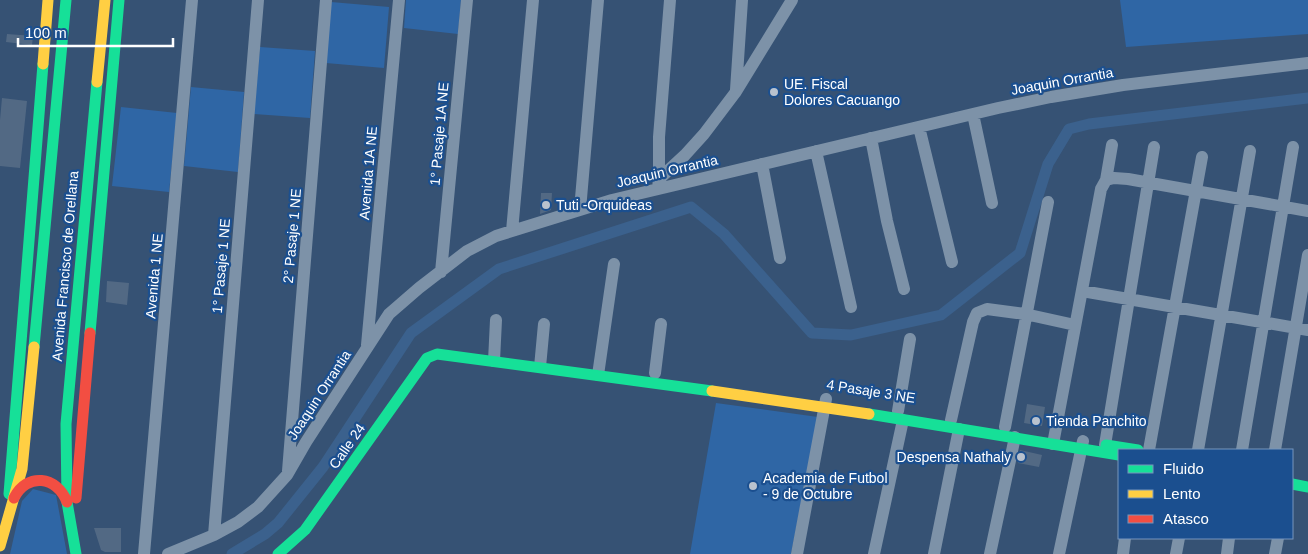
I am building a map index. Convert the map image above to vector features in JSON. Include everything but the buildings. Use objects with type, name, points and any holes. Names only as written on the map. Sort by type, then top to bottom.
[{"type":"main road","name":"Avenida Francisco de Orellana","points":[[10,509],[11,456],[48,0]]},
{"type":"main road","name":"Avenida Francisco de Orellana","points":[[0,546],[24,456],[66,0]]},
{"type":"main road","name":"Avenida Francisco de Orellana","points":[[75,547],[67,502],[66,424],[105,0]]},
{"type":"main road","name":"Avenida Francisco de Orellana","points":[[75,547],[118,0]]},
{"type":"main road","name":"4 Pasaje 3 NE","points":[[437,354],[825,404]]},
{"type":"main road","name":"Calle 24","points":[[278,554],[306,530],[427,358],[437,354]]},
{"type":"main road","name":"4 Pasaje 3 NE","points":[[598,375],[655,373],[825,404],[955,424],[1015,437],[1053,440],[1082,445],[1118,455]]},
{"type":"main road","name":"4 Pasaje 3 NE","points":[[955,424],[1005,427],[1053,440]]},
{"type":"main road","name":"4 Pasaje 3 NE","points":[[1082,445],[1105,445],[1131,449]]},
{"type":"main road","points":[[1293,476],[1308,478]]},
{"type":"main road","points":[[10,509],[20,487],[30,481],[45,482],[58,487],[67,502]]},
{"type":"main road","points":[[1293,484],[1308,487]]},
{"type":"main road","name":"Avenida Francisco de Orellana","points":[[0,539],[5,527]]},
{"type":"street","name":"Avenida 1 NE","points":[[144,554],[192,0]]},
{"type":"street","name":"1° Pasaje 1 NE","points":[[214,535],[258,0]]},
{"type":"street","name":"2° Pasaje 1 NE","points":[[288,475],[326,0]]},
{"type":"street","name":"Avenida 1A NE","points":[[367,348],[398,0]]},
{"type":"street","name":"1° Pasaje 1A NE","points":[[441,272],[467,0]]},
{"type":"street","points":[[512,231],[533,0]]},
{"type":"street","points":[[580,210],[598,0]]},
{"type":"street","points":[[658,184],[659,137],[670,0]]},
{"type":"street","points":[[736,94],[742,0]]},
{"type":"street","points":[[658,184],[704,134],[736,94],[792,0]]},
{"type":"street","name":"Joaquin Orrantia","points":[[168,554],[214,535],[238,522],[258,507],[288,475],[306,442],[389,314],[467,251],[496,236],[658,184],[762,164],[973,114],[1058,96],[1123,85],[1308,63]]},
{"type":"street","points":[[973,114],[992,203]]},
{"type":"street","points":[[919,127],[952,262]]},
{"type":"street","points":[[871,138],[887,221],[904,289]]},
{"type":"street","points":[[1053,440],[1101,189],[1106,180],[1112,145]]},
{"type":"street","points":[[1105,445],[1154,147]]},
{"type":"street","points":[[1242,449],[1293,147]]},
{"type":"street","points":[[816,151],[851,308]]},
{"type":"street","points":[[1198,449],[1250,151]]},
{"type":"street","points":[[1149,449],[1202,157]]},
{"type":"street","points":[[762,164],[780,258]]},
{"type":"street","points":[[1106,180],[1114,178],[1148,183],[1308,210]]},
{"type":"street","points":[[1005,427],[1025,314],[1048,202]]},
{"type":"street","points":[[1275,449],[1302,329],[1308,255]]},
{"type":"street","points":[[598,375],[614,264]]},
{"type":"street","points":[[1082,291],[1302,329]]},
{"type":"street","points":[[934,554],[973,322],[977,313],[987,309],[1025,314],[1075,325]]},
{"type":"street","points":[[494,361],[496,320]]},
{"type":"street","points":[[540,367],[544,324]]},
{"type":"street","points":[[655,373],[661,324]]},
{"type":"street","points":[[874,554],[901,416],[910,339]]},
{"type":"street","points":[[797,554],[825,404]]},
{"type":"street","points":[[990,554],[1015,437]]},
{"type":"street","points":[[1059,554],[1082,445]]},
{"type":"street","points":[[1123,554],[1125,539]]},
{"type":"street","points":[[1176,554],[1179,539]]},
{"type":"street","points":[[1227,554],[1229,539]]},
{"type":"street","points":[[1275,554],[1278,539]]},
{"type":"shaded area","points":[[406,0],[461,0],[458,34],[404,28]]},
{"type":"shaded area","points":[[1120,0],[1308,0],[1308,34],[1126,47]]},
{"type":"shaded area","points":[[331,2],[389,7],[384,68],[326,63]]},
{"type":"shaded area","points":[[260,47],[315,51],[310,118],[254,114]]},
{"type":"shaded area","points":[[191,87],[244,92],[238,172],[184,166]]},
{"type":"shaded area","points":[[121,107],[177,113],[169,192],[112,186]]},
{"type":"shaded area","name":"Academia de Futbol - 9 de Octubre","points":[[716,403],[818,417],[791,554],[690,554]]},
{"type":"shaded area","points":[[33,489],[56,495],[67,554],[10,554],[22,501]]},
{"type":"waterway","points":[[232,554],[265,534],[278,523],[323,467],[411,333],[499,269],[691,207],[724,234],[812,333],[851,335],[941,315],[1020,253],[1048,164],[1069,129],[1089,124],[1308,98]]},
{"type":"traffic: fast","points":[[34,347],[66,0]]},
{"type":"traffic: fast","points":[[90,333],[119,0]]},
{"type":"traffic: fast","points":[[9,494],[43,64]]},
{"type":"traffic: fast","points":[[76,554],[67,502],[66,424],[97,82]]},
{"type":"traffic: fast","points":[[278,554],[305,530],[427,358],[437,354],[712,391]]},
{"type":"traffic: fast","points":[[869,414],[1118,455]]},
{"type":"traffic: fast","points":[[1106,445],[1132,449]]},
{"type":"traffic: fast","points":[[1293,484],[1308,487]]},
{"type":"traffic: slow","points":[[43,64],[48,0]]},
{"type":"traffic: slow","points":[[97,82],[105,0]]},
{"type":"traffic: slow","points":[[0,546],[22,469],[34,347]]},
{"type":"traffic: slow","points":[[712,391],[869,414]]},
{"type":"traffic: jam","points":[[76,498],[90,333]]},
{"type":"traffic: jam","points":[[14,498],[26,484],[42,481],[49,482],[56,487],[67,502]]},
{"type":"place","name":"UE. Fiscal Dolores Cacuango","points":[[774,92]]},
{"type":"place","name":"Tuti -Orquideas","points":[[546,205]]},
{"type":"place","name":"Tienda Panchito","points":[[1036,421]]},
{"type":"place","name":"Despensa Nathaly","points":[[1021,457]]},
{"type":"place","name":"Academia de Futbol - 9 de Octubre","points":[[753,486]]}]
